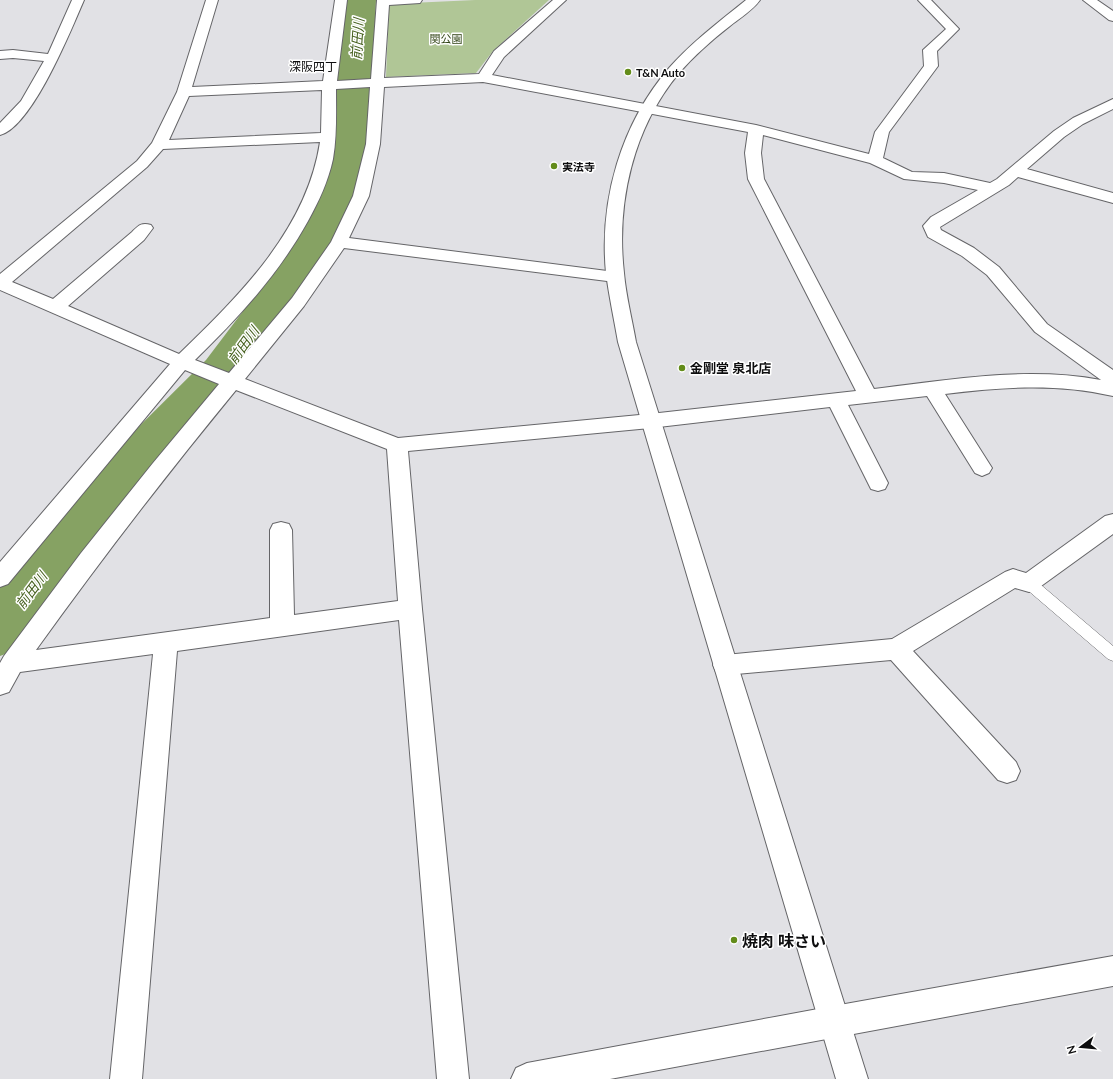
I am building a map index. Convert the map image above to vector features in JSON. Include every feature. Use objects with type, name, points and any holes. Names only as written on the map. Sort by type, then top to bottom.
[{"type":"street","points":[[0,131],[8,124],[39,85],[78,0]]},
{"type":"street","points":[[212,0],[184,92],[159,145],[142,164],[0,283],[182,362],[397,446],[650,421],[1002,381],[1046,381],[1102,386],[1113,389]]},
{"type":"street","points":[[0,578],[182,362],[243,300],[268,271],[294,231],[314,193],[325,159],[328,137],[329,86],[341,0]]},
{"type":"street","points":[[0,684],[12,663],[98,547],[160,468],[298,302],[339,242],[361,196],[373,144],[376,83],[383,1],[416,0]]},
{"type":"street","points":[[483,78],[500,54],[560,0]]},
{"type":"street","points":[[754,0],[703,41],[674,72],[646,110],[633,138],[623,170],[614,215],[615,277],[627,342],[650,421],[852,1079]]},
{"type":"street","points":[[875,160],[882,132],[931,66],[930,50],[953,29],[924,0]]},
{"type":"street","points":[[1089,0],[1113,17]]},
{"type":"street","points":[[0,55],[13,54],[52,58]]},
{"type":"street","points":[[184,92],[483,78],[646,110],[756,129],[875,160],[909,176],[944,178],[992,188]]},
{"type":"street","points":[[1113,103],[1101,116],[1078,121],[1059,134],[992,188],[937,220],[931,226],[934,233],[968,252],[993,271],[1024,310],[1041,328],[1113,379]]},
{"type":"street","points":[[756,129],[753,154],[756,179],[868,396]]},
{"type":"street","points":[[159,145],[328,137]]},
{"type":"street","points":[[1015,171],[1113,198]]},
{"type":"street","points":[[55,307],[138,236],[145,228]]},
{"type":"street","points":[[339,242],[615,277]]},
{"type":"street","points":[[932,389],[982,468]]},
{"type":"street","points":[[836,400],[878,483]]},
{"type":"street","points":[[397,446],[410,609],[453,1079]]},
{"type":"street","points":[[725,665],[896,649],[1013,578],[1029,582],[1113,522]]},
{"type":"street","points":[[281,530],[282,626]]},
{"type":"street","points":[[12,663],[410,609]]},
{"type":"street","points":[[126,1079],[166,642]]},
{"type":"street","points":[[896,649],[1007,771]]},
{"type":"street","points":[[526,1079],[1113,970]]},
{"type":"lane","points":[[1029,582],[1113,655]]},
{"type":"green space","name":"関公園","points":[[475,0],[549,0],[493,51],[476,73],[386,77],[389,4]]},
{"type":"waterway","name":"前田川","points":[[0,630],[91,509],[223,372],[295,274],[330,211],[349,154],[360,0]]},
{"type":"place","name":"T&N Auto","points":[[628,72]]},
{"type":"place","name":"実法寺","points":[[554,166]]},
{"type":"place","name":"金剛堂 泉北店","points":[[682,368]]},
{"type":"place","name":"焼肉 味さい","points":[[734,940]]},
{"type":"district","name":"深阪四丁","points":[[313,66]]}]
